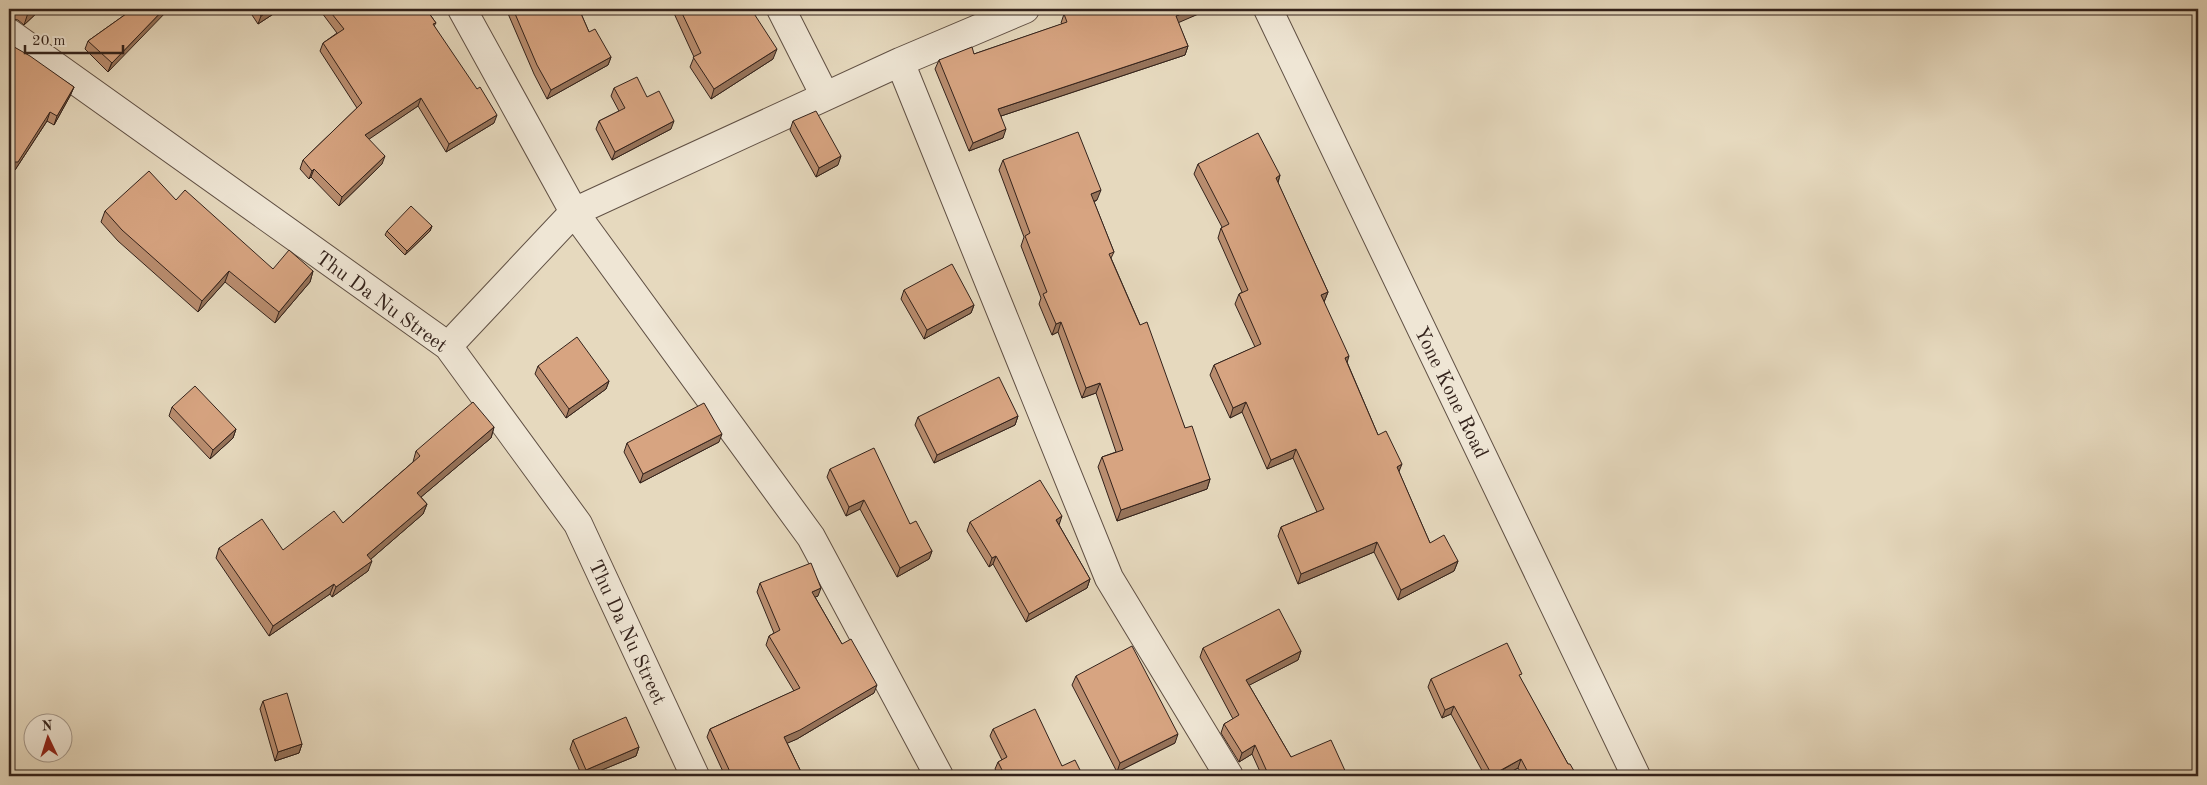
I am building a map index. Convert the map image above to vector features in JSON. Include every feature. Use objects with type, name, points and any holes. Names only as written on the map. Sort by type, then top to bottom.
[{"type":"street","points":[[462,9],[574,212],[812,537],[939,776]]},
{"type":"street","points":[[780,9],[825,96]]},
{"type":"street","points":[[448,346],[574,212],[900,62],[1026,9]]},
{"type":"street","name":"Yone Kone Road","points":[[1268,9],[1636,776]]},
{"type":"street","name":"Thu Da Nu Street","points":[[9,34],[448,346],[578,524],[696,776]]},
{"type":"street","points":[[900,62],[1109,578],[1229,776]]},
{"type":"building","points":[[22,9],[33,9],[28,13]]},
{"type":"building","points":[[133,9],[164,9],[112,63],[88,41]]},
{"type":"building","points":[[256,9],[272,9],[261,16]]},
{"type":"building","points":[[328,9],[426,9],[436,23],[433,24],[477,89],[480,87],[497,115],[449,144],[421,98],[365,135],[385,156],[342,197],[314,169],[312,171],[303,160],[362,103],[323,43],[344,29]]},
{"type":"building","points":[[513,9],[579,9],[589,32],[595,29],[611,57],[551,90],[537,65]]},
{"type":"building","points":[[680,9],[751,9],[777,49],[714,89],[693,57],[701,53]]},
{"type":"building","points":[[1079,9],[1193,9],[1176,16],[1188,46],[998,109],[1006,129],[973,143],[939,60],[972,47],[974,54],[1067,22],[1064,14]]},
{"type":"building","points":[[9,44],[30,56],[74,87],[57,116],[50,112],[18,162],[9,162]]},
{"type":"building","points":[[637,77],[647,97],[659,91],[674,121],[615,152],[599,121],[625,108],[614,88]]},
{"type":"building","points":[[816,111],[841,156],[819,168],[793,121]]},
{"type":"building","points":[[1078,132],[1101,190],[1091,194],[1114,252],[1109,254],[1140,325],[1147,322],[1185,428],[1192,426],[1210,479],[1121,510],[1102,457],[1123,450],[1100,383],[1086,388],[1061,322],[1056,324],[1043,294],[1047,292],[1025,236],[1030,233],[1003,160]]},
{"type":"building","points":[[1258,133],[1280,175],[1276,178],[1328,292],[1321,295],[1349,356],[1345,358],[1378,435],[1386,431],[1402,464],[1397,467],[1430,543],[1444,535],[1458,561],[1401,590],[1377,542],[1301,574],[1281,527],[1324,509],[1296,449],[1271,460],[1246,402],[1233,408],[1214,365],[1261,344],[1239,294],[1248,290],[1221,228],[1229,224],[1198,164]]},
{"type":"building","points":[[149,171],[176,200],[185,190],[273,269],[289,250],[313,271],[279,312],[229,271],[202,301],[122,230],[105,211]]},
{"type":"building","points":[[411,206],[432,226],[407,251],[387,231]]},
{"type":"building","points":[[952,264],[974,305],[927,330],[904,290]]},
{"type":"building","points":[[577,337],[609,381],[569,409],[538,366]]},
{"type":"building","points":[[999,377],[1018,416],[937,455],[918,417]]},
{"type":"building","points":[[195,386],[236,429],[213,450],[172,407]]},
{"type":"building","points":[[473,402],[494,427],[417,493],[427,504],[367,555],[372,561],[336,587],[334,584],[273,626],[219,548],[262,519],[283,550],[334,511],[343,523],[420,456],[416,451]]},
{"type":"building","points":[[704,403],[722,434],[643,474],[627,443]]},
{"type":"building","points":[[874,448],[910,524],[916,521],[932,551],[900,568],[864,500],[849,507],[830,469]]},
{"type":"building","points":[[1040,480],[1062,516],[1056,520],[1090,579],[1029,614],[996,556],[992,558],[970,522]]},
{"type":"building","points":[[811,563],[821,588],[812,592],[842,644],[851,639],[877,685],[800,730],[784,737],[803,776],[732,776],[710,729],[800,688],[769,636],[780,630],[760,583]]},
{"type":"building","points":[[1279,609],[1301,651],[1246,680],[1291,757],[1331,740],[1347,775],[1345,776],[1269,776],[1255,745],[1242,753],[1224,724],[1239,715],[1203,648]]},
{"type":"building","points":[[1507,643],[1522,674],[1519,675],[1568,764],[1570,764],[1577,776],[1530,776],[1521,759],[1492,775],[1454,706],[1445,710],[1431,679]]},
{"type":"building","points":[[1132,646],[1178,734],[1120,763],[1076,676]]},
{"type":"building","points":[[287,693],[302,744],[278,752],[263,701]]},
{"type":"building","points":[[1035,709],[1062,766],[1075,760],[1083,776],[1005,776],[998,762],[1007,757],[993,729]]},
{"type":"building","points":[[626,717],[639,747],[586,770],[573,740]]}]
